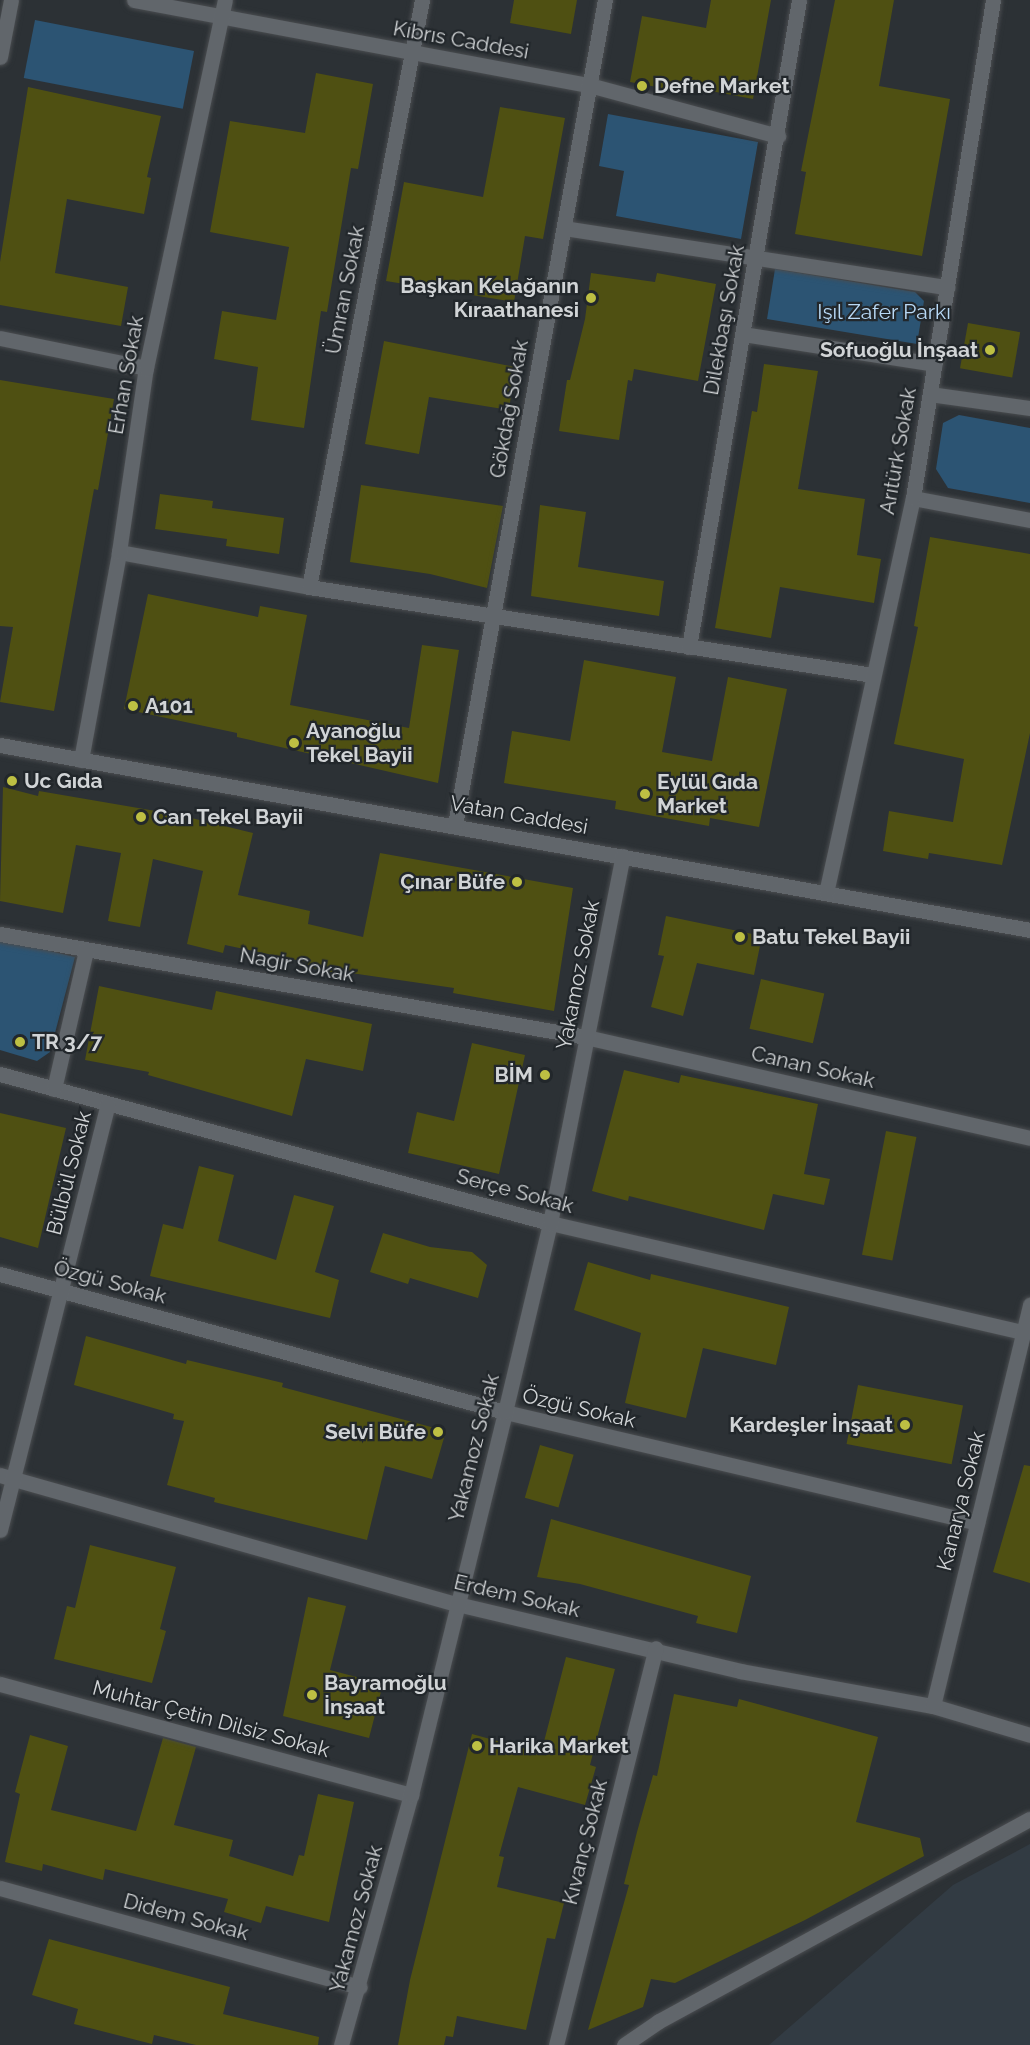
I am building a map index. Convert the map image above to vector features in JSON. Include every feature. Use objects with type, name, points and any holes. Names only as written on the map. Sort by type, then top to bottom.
[{"type":"street","points":[[0,57],[11,0]]},
{"type":"street","name":"Kıbrıs Caddesi","points":[[134,0],[589,85],[778,136]]},
{"type":"street","name":"Erhan Sokak","points":[[81,760],[118,552],[146,368],[225,0]]},
{"type":"street","name":"Ümran Sokak","points":[[309,587],[422,0]]},
{"type":"street","name":"Gökdağ Sokak","points":[[455,825],[605,0]]},
{"type":"street","name":"Dilekbaşı Sokak","points":[[689,647],[778,136],[799,0]]},
{"type":"street","name":"Arıtürk Sokak","points":[[826,893],[913,498],[992,6]]},
{"type":"street","points":[[564,228],[947,287]]},
{"type":"street","points":[[743,334],[934,364]]},
{"type":"street","points":[[0,338],[146,368]]},
{"type":"street","points":[[930,394],[1030,408]]},
{"type":"street","points":[[913,498],[1030,520]]},
{"type":"street","points":[[118,552],[309,587],[873,675]]},
{"type":"street","name":"Vatan Caddesi","points":[[0,745],[1030,928]]},
{"type":"street","name":"Yakamoz Sokak","points":[[341,2045],[360,1987],[411,1795],[550,1223],[623,856]]},
{"type":"street","name":"Nagir Sokak","points":[[0,934],[586,1037]]},
{"type":"street","points":[[54,1089],[86,950]]},
{"type":"street","name":"Canan Sokak","points":[[586,1037],[1030,1138]]},
{"type":"street","name":"Serçe Sokak","points":[[0,1074],[550,1223],[1024,1332]]},
{"type":"street","name":"Bülbül Sokak","points":[[0,1530],[7,1477],[61,1290],[108,1104]]},
{"type":"street","name":"Özgü Sokak","points":[[0,1274],[505,1412],[977,1523]]},
{"type":"street","name":"Kanarya Sokak","points":[[933,1706],[1030,1305]]},
{"type":"street","name":"Erdem Sokak","points":[[7,1477],[457,1604],[656,1648],[740,1671],[933,1706],[1030,1735]]},
{"type":"street","name":"Kıvanç Sokak","points":[[556,2045],[656,1648]]},
{"type":"street","name":"Muhtar Çetin Dilsiz Sokak","points":[[0,1684],[411,1795]]},
{"type":"street","points":[[624,2045],[659,2021],[1030,1818]]},
{"type":"street","name":"Didem Sokak","points":[[0,1888],[360,1987]]},
{"type":"shaded area","points":[[1030,1844],[1030,2045],[769,2045],[953,1885]]},
{"type":"green space","points":[[35,20],[194,51],[183,109],[24,78]]},
{"type":"green space","points":[[608,114],[758,142],[741,239],[616,216],[624,171],[599,166]]},
{"type":"green space","name":"Işıl Zafer Parkı","points":[[775,269],[915,292],[924,301],[917,344],[767,319]]},
{"type":"green space","points":[[959,415],[1030,428],[1030,503],[948,488],[936,469],[943,423]]},
{"type":"green space","points":[[0,939],[75,957],[50,1052],[37,1061],[0,1050]]},
{"type":"building","points":[[514,0],[577,0],[571,34],[510,23]]},
{"type":"building","points":[[711,0],[771,0],[753,99],[674,84],[673,90],[630,82],[642,16],[706,28]]},
{"type":"building","points":[[835,0],[894,0],[879,86],[950,99],[922,256],[795,234],[806,172],[801,171]]},
{"type":"building","points":[[316,73],[373,84],[358,169],[351,168],[327,312],[321,311],[304,428],[251,420],[258,367],[214,359],[222,311],[276,320],[289,247],[210,232],[230,121],[305,133]]},
{"type":"building","points":[[28,87],[161,116],[147,177],[151,178],[144,214],[67,199],[55,273],[128,287],[121,326],[0,305],[0,262]]},
{"type":"building","points":[[500,107],[565,118],[543,239],[525,236],[514,302],[386,281],[404,182],[483,197]]},
{"type":"building","points":[[591,273],[655,282],[657,273],[716,284],[698,381],[634,369],[632,381],[628,380],[619,440],[559,431],[567,380],[570,380],[585,319]]},
{"type":"building","name":"Sofuoğlu İnşaat","points":[[968,323],[1020,332],[1012,378],[960,368]]},
{"type":"building","points":[[384,341],[515,367],[509,410],[429,397],[419,454],[365,444]]},
{"type":"building","points":[[764,364],[818,371],[798,489],[865,499],[857,555],[881,559],[874,603],[780,587],[771,638],[715,628],[752,411],[757,412]]},
{"type":"building","points":[[0,380],[114,399],[98,490],[94,489],[54,711],[0,702],[13,627],[0,626]]},
{"type":"building","points":[[361,485],[503,506],[487,588],[430,574],[350,562]]},
{"type":"building","points":[[160,494],[213,501],[212,508],[284,518],[279,554],[226,546],[227,539],[155,529]]},
{"type":"building","points":[[540,505],[586,512],[578,567],[664,581],[659,616],[531,596]]},
{"type":"building","points":[[930,537],[1030,554],[1030,733],[1002,865],[929,853],[928,859],[883,851],[889,811],[953,822],[964,759],[894,744],[918,627],[914,626]]},
{"type":"building","points":[[148,594],[258,617],[260,606],[307,615],[290,705],[409,728],[422,645],[459,650],[438,783],[237,737],[237,733],[124,709]]},
{"type":"building","points":[[584,660],[676,677],[662,752],[712,761],[728,677],[787,689],[759,827],[710,818],[709,826],[615,809],[616,801],[504,783],[512,731],[570,741]]},
{"type":"building","points":[[3,787],[38,796],[39,791],[179,815],[253,833],[238,895],[310,911],[308,924],[363,937],[380,853],[573,888],[554,1011],[453,993],[454,988],[344,972],[343,975],[305,966],[306,962],[225,945],[223,953],[187,944],[203,871],[153,859],[140,927],[108,921],[121,853],[76,845],[63,913],[0,901]]},
{"type":"building","points":[[666,916],[762,936],[754,975],[697,963],[683,1016],[651,1007],[664,956],[658,955]]},
{"type":"building","points":[[761,979],[824,994],[813,1043],[750,1029]]},
{"type":"building","points":[[99,986],[212,1010],[216,991],[372,1024],[363,1071],[306,1059],[292,1116],[148,1075],[149,1072],[85,1060]]},
{"type":"building","points":[[472,1043],[525,1055],[499,1174],[408,1153],[417,1112],[454,1121]]},
{"type":"building","points":[[624,1070],[679,1083],[681,1075],[818,1104],[804,1174],[830,1179],[824,1205],[773,1194],[764,1230],[629,1196],[628,1201],[592,1191]]},
{"type":"building","points":[[0,1113],[66,1128],[38,1248],[0,1237]]},
{"type":"building","points":[[886,1131],[916,1137],[892,1261],[862,1255]]},
{"type":"building","points":[[199,1166],[234,1175],[218,1241],[276,1260],[294,1195],[334,1206],[315,1272],[339,1280],[330,1318],[150,1276],[163,1224],[183,1229]]},
{"type":"building","points":[[383,1233],[430,1247],[472,1252],[487,1265],[478,1298],[410,1278],[408,1284],[370,1272]]},
{"type":"building","points":[[588,1262],[650,1280],[651,1274],[789,1307],[776,1365],[703,1348],[686,1418],[625,1403],[641,1333],[574,1310]]},
{"type":"building","points":[[86,1336],[186,1364],[187,1360],[283,1383],[282,1387],[446,1431],[432,1479],[385,1466],[367,1540],[214,1502],[215,1498],[167,1485],[184,1421],[173,1419],[174,1414],[74,1385]]},
{"type":"building","name":"Kardeşler İnşaat","points":[[858,1385],[963,1405],[952,1464],[847,1444]]},
{"type":"building","points":[[540,1445],[574,1455],[558,1508],[525,1498]]},
{"type":"building","points":[[1024,1465],[1030,1466],[1030,1583],[993,1572]]},
{"type":"building","points":[[551,1519],[751,1576],[737,1633],[696,1623],[698,1616],[580,1584],[537,1577]]},
{"type":"building","points":[[90,1545],[176,1567],[160,1629],[166,1631],[152,1683],[54,1659],[67,1606],[75,1608]]},
{"type":"building","points":[[308,1597],[346,1606],[330,1670],[383,1684],[369,1738],[283,1716]]},
{"type":"building","points":[[566,1657],[615,1669],[590,1765],[596,1767],[585,1805],[518,1787],[499,1856],[504,1857],[497,1887],[564,1903],[555,1939],[547,1938],[526,2030],[457,2016],[453,2037],[446,2036],[444,2045],[398,2045],[410,1980],[472,1734],[541,1753]]},
{"type":"building","points":[[674,1694],[737,1707],[739,1699],[878,1737],[856,1822],[920,1838],[924,1856],[805,1920],[675,1983],[651,1979],[643,2007],[588,2030],[629,1885],[624,1884],[637,1832],[653,1775],[657,1776]]},
{"type":"building","points":[[30,1735],[68,1746],[51,1810],[136,1831],[163,1738],[196,1747],[174,1825],[233,1840],[229,1856],[293,1876],[299,1855],[304,1856],[318,1794],[354,1802],[329,1922],[266,1906],[261,1923],[224,1912],[228,1899],[105,1869],[103,1880],[43,1864],[42,1871],[5,1862],[20,1794],[15,1792]]},
{"type":"building","points":[[49,1939],[230,1987],[223,2014],[319,2037],[318,2045],[196,2045],[154,2035],[152,2044],[74,2024],[78,2009],[32,1995]]},
{"type":"place","name":"Defne Market","points":[[642,86]]},
{"type":"place","name":"Başkan Kelağanın Kıraathanesi","points":[[591,298]]},
{"type":"place","name":"Sofuoğlu İnşaat","points":[[990,350]]},
{"type":"place","name":"A101","points":[[133,706]]},
{"type":"place","name":"Ayanoğlu Tekel Bayii","points":[[294,743]]},
{"type":"place","name":"Uc Gıda","points":[[12,781]]},
{"type":"place","name":"Eylül Gıda Market","points":[[645,794]]},
{"type":"place","name":"Can Tekel Bayii","points":[[141,817]]},
{"type":"place","name":"Çınar Büfe","points":[[517,882]]},
{"type":"place","name":"Batu Tekel Bayii","points":[[740,937]]},
{"type":"place","name":"TR 3/7","points":[[20,1042]]},
{"type":"place","name":"BİM","points":[[545,1075]]},
{"type":"place","name":"Kardeşler İnşaat","points":[[905,1425]]},
{"type":"place","name":"Selvi Büfe","points":[[438,1432]]},
{"type":"place","name":"Bayramoğlu İnşaat","points":[[312,1695]]},
{"type":"place","name":"Harika Market","points":[[477,1746]]}]
